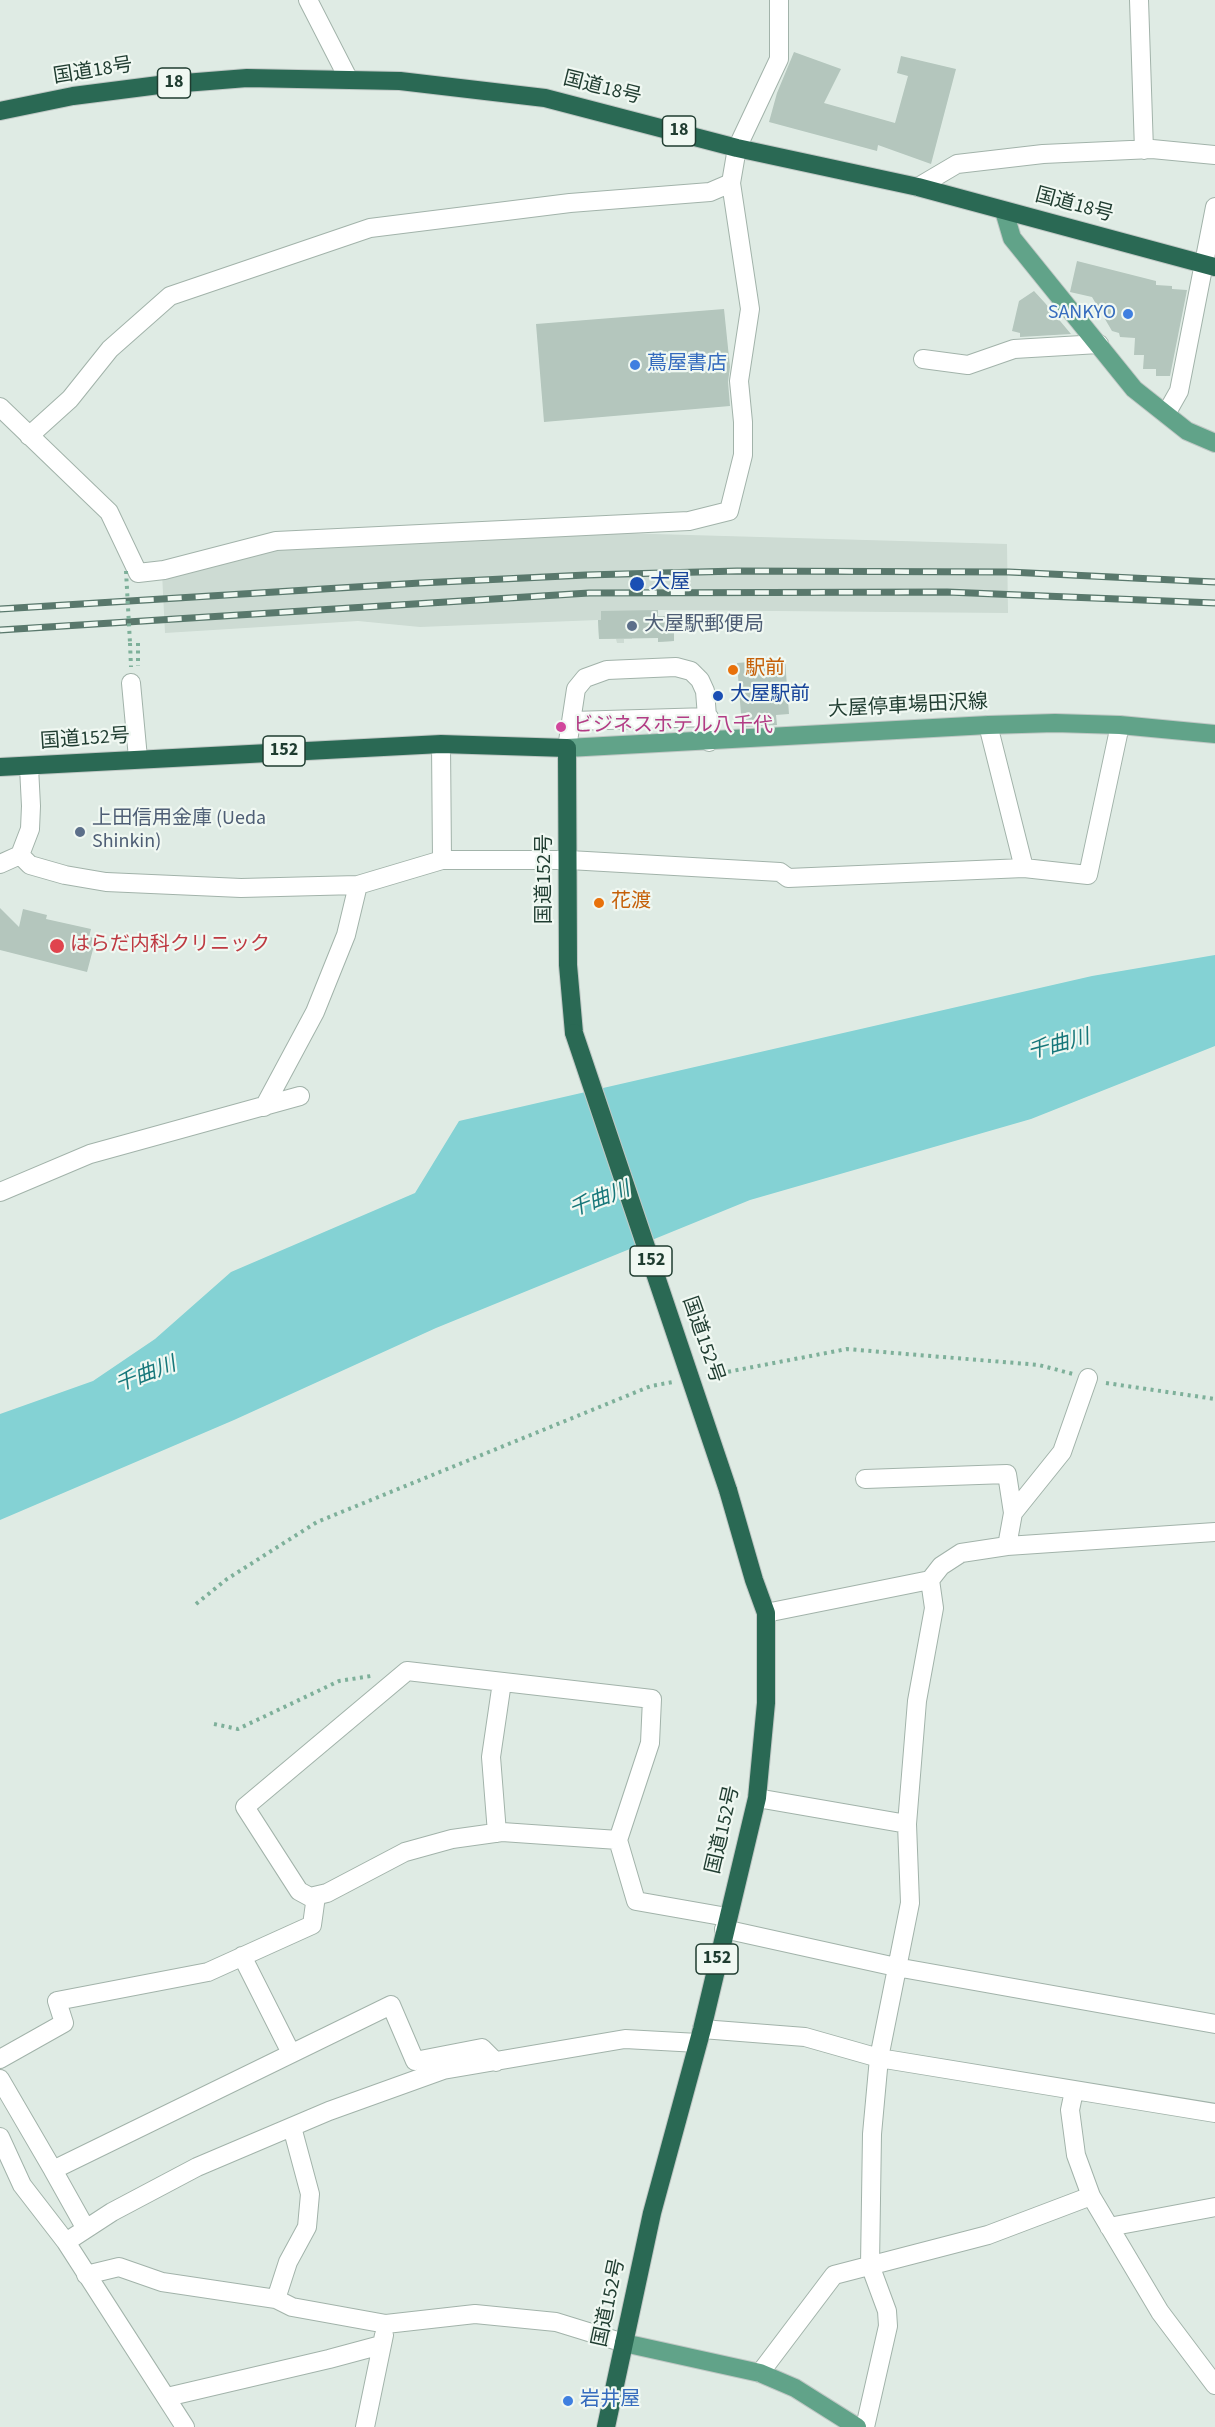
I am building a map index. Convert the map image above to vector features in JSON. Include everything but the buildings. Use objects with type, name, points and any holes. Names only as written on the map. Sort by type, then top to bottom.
[{"type":"highway","name":"国道18号","points":[[0,111],[73,96],[159,85],[247,78],[400,81],[545,98],[737,148],[918,187],[1209,266]]},
{"type":"highway","name":"国道152号","points":[[0,767],[29,767],[138,758],[441,744],[567,748],[568,965],[574,1033],[728,1490],[766,1613],[766,1703],[757,1798],[700,2036],[652,2213],[606,2427]]},
{"type":"main road","points":[[1004,211],[1012,238],[1134,388],[1187,431],[1215,443]]},
{"type":"main road","name":"大屋停車場田沢線","points":[[567,748],[709,742],[988,724],[1120,725],[1215,734]]},
{"type":"main road","points":[[624,2343],[760,2373],[795,2388],[857,2427]]},
{"type":"street","points":[[308,0],[349,80]]},
{"type":"street","points":[[0,407],[109,512],[138,573],[165,570],[276,541],[689,521],[729,511],[742,455],[743,422],[740,381],[750,309],[731,183],[737,148],[779,59],[779,0]]},
{"type":"street","points":[[1139,0],[1144,150]]},
{"type":"street","points":[[918,187],[957,164],[1043,154],[1144,150],[1215,155]]},
{"type":"street","points":[[29,436],[70,399],[110,349],[170,296],[370,228],[570,203],[710,192],[731,183]]},
{"type":"street","points":[[1166,414],[1179,391],[1209,266],[1215,207]]},
{"type":"street","points":[[923,359],[968,365],[1014,348],[1099,344]]},
{"type":"street","points":[[567,748],[576,689],[585,678],[607,670],[676,668],[691,671],[700,680],[705,691],[709,742]]},
{"type":"street","points":[[131,683],[138,758]]},
{"type":"street","points":[[572,721],[708,717]]},
{"type":"street","points":[[988,724],[1024,868]]},
{"type":"street","points":[[20,855],[30,865],[65,875],[106,882],[242,888],[358,885],[442,860],[569,860],[780,872],[788,878],[1024,868],[1088,875],[1120,725]]},
{"type":"street","points":[[441,744],[442,860]]},
{"type":"street","points":[[0,864],[20,855],[30,830],[29,767]]},
{"type":"street","points":[[264,1107],[315,1012],[346,935],[358,885]]},
{"type":"street","points":[[0,1192],[90,1154],[300,1096]]},
{"type":"street","points":[[1014,1513],[1062,1452],[1088,1378]]},
{"type":"street","points":[[866,1479],[1007,1474],[1014,1513],[1007,1546]]},
{"type":"street","points":[[766,1613],[930,1580],[941,1566],[961,1553],[1007,1546],[1215,1532]]},
{"type":"street","points":[[865,2427],[888,2326],[887,2311],[870,2265],[872,2134],[879,2058],[910,1903],[908,1824],[918,1701],[934,1608],[930,1580]]},
{"type":"street","points":[[618,1840],[497,1833],[452,1839],[405,1852],[316,1896],[304,1895],[299,1891],[245,1807],[407,1671],[652,1699],[650,1743],[618,1840],[636,1901],[896,1967],[1215,2024]]},
{"type":"street","points":[[497,1833],[491,1757],[502,1682]]},
{"type":"street","points":[[757,1798],[908,1824]]},
{"type":"street","points":[[0,2059],[64,2023],[57,2001],[208,1972],[312,1924],[316,1896]]},
{"type":"street","points":[[242,1956],[291,2053]]},
{"type":"street","points":[[53,2170],[391,2005],[415,2061],[482,2048],[495,2062]]},
{"type":"street","points":[[66,2242],[112,2212],[197,2168],[329,2111],[443,2070],[625,2039],[700,2036],[805,2037],[879,2058],[1215,2113]]},
{"type":"street","points":[[0,2079],[86,2229]]},
{"type":"street","points":[[1074,2091],[1070,2110],[1076,2155],[1091,2196],[1160,2312],[1215,2385]]},
{"type":"street","points":[[276,2300],[288,2262],[307,2227],[310,2194],[292,2127]]},
{"type":"street","points":[[0,2137],[22,2185],[66,2242],[185,2427]]},
{"type":"street","points":[[760,2373],[834,2275],[988,2235],[1091,2196]]},
{"type":"street","points":[[1109,2228],[1215,2207]]},
{"type":"street","points":[[86,2275],[119,2267],[162,2282],[276,2300],[292,2307],[386,2324],[475,2314],[556,2322],[624,2343]]},
{"type":"street","points":[[365,2427],[386,2324]]},
{"type":"street","points":[[167,2397],[381,2345]]},
{"type":"path","points":[[126,571],[130,643]]},
{"type":"path","points":[[697,1378],[847,1349],[1039,1365],[1104,1383],[1215,1399]]},
{"type":"path","points":[[196,1604],[227,1579],[317,1522],[651,1386],[674,1382]]},
{"type":"path","points":[[214,1724],[238,1729],[339,1681],[373,1676]]},
{"type":"shaded area","points":[[619,533],[1007,544],[1008,613],[658,610],[658,616],[681,616],[681,628],[674,629],[674,641],[658,642],[658,635],[632,636],[632,639],[624,639],[624,643],[617,643],[616,639],[599,639],[598,620],[420,627],[358,621],[165,633],[162,573],[274,544]]},
{"type":"water","name":"千曲川","points":[[1215,955],[1215,1046],[1031,1119],[750,1200],[436,1328],[234,1420],[0,1520],[0,1414],[93,1381],[155,1339],[231,1272],[415,1193],[459,1121],[1092,976]]},
{"type":"railway","points":[[0,609],[420,583],[737,571],[1009,572],[1215,582]]},
{"type":"railway","points":[[0,630],[589,593],[947,592],[1215,603]]},
{"type":"place","name":"SANKYO","points":[[1128,314]]},
{"type":"place","name":"蔦屋書店","points":[[635,365]]},
{"type":"place","name":"大屋","points":[[637,584]]},
{"type":"place","name":"大屋駅郵便局","points":[[632,626]]},
{"type":"place","name":"駅前","points":[[733,670]]},
{"type":"place","name":"大屋駅前","points":[[718,696]]},
{"type":"place","name":"ビジネスホテル八千代","points":[[561,727]]},
{"type":"place","name":"上田信用金庫 (Ueda Shinkin)","points":[[80,832]]},
{"type":"place","name":"花渡","points":[[599,903]]},
{"type":"place","name":"はらだ内科クリニック","points":[[57,946]]},
{"type":"place","name":"岩井屋","points":[[568,2401]]}]
